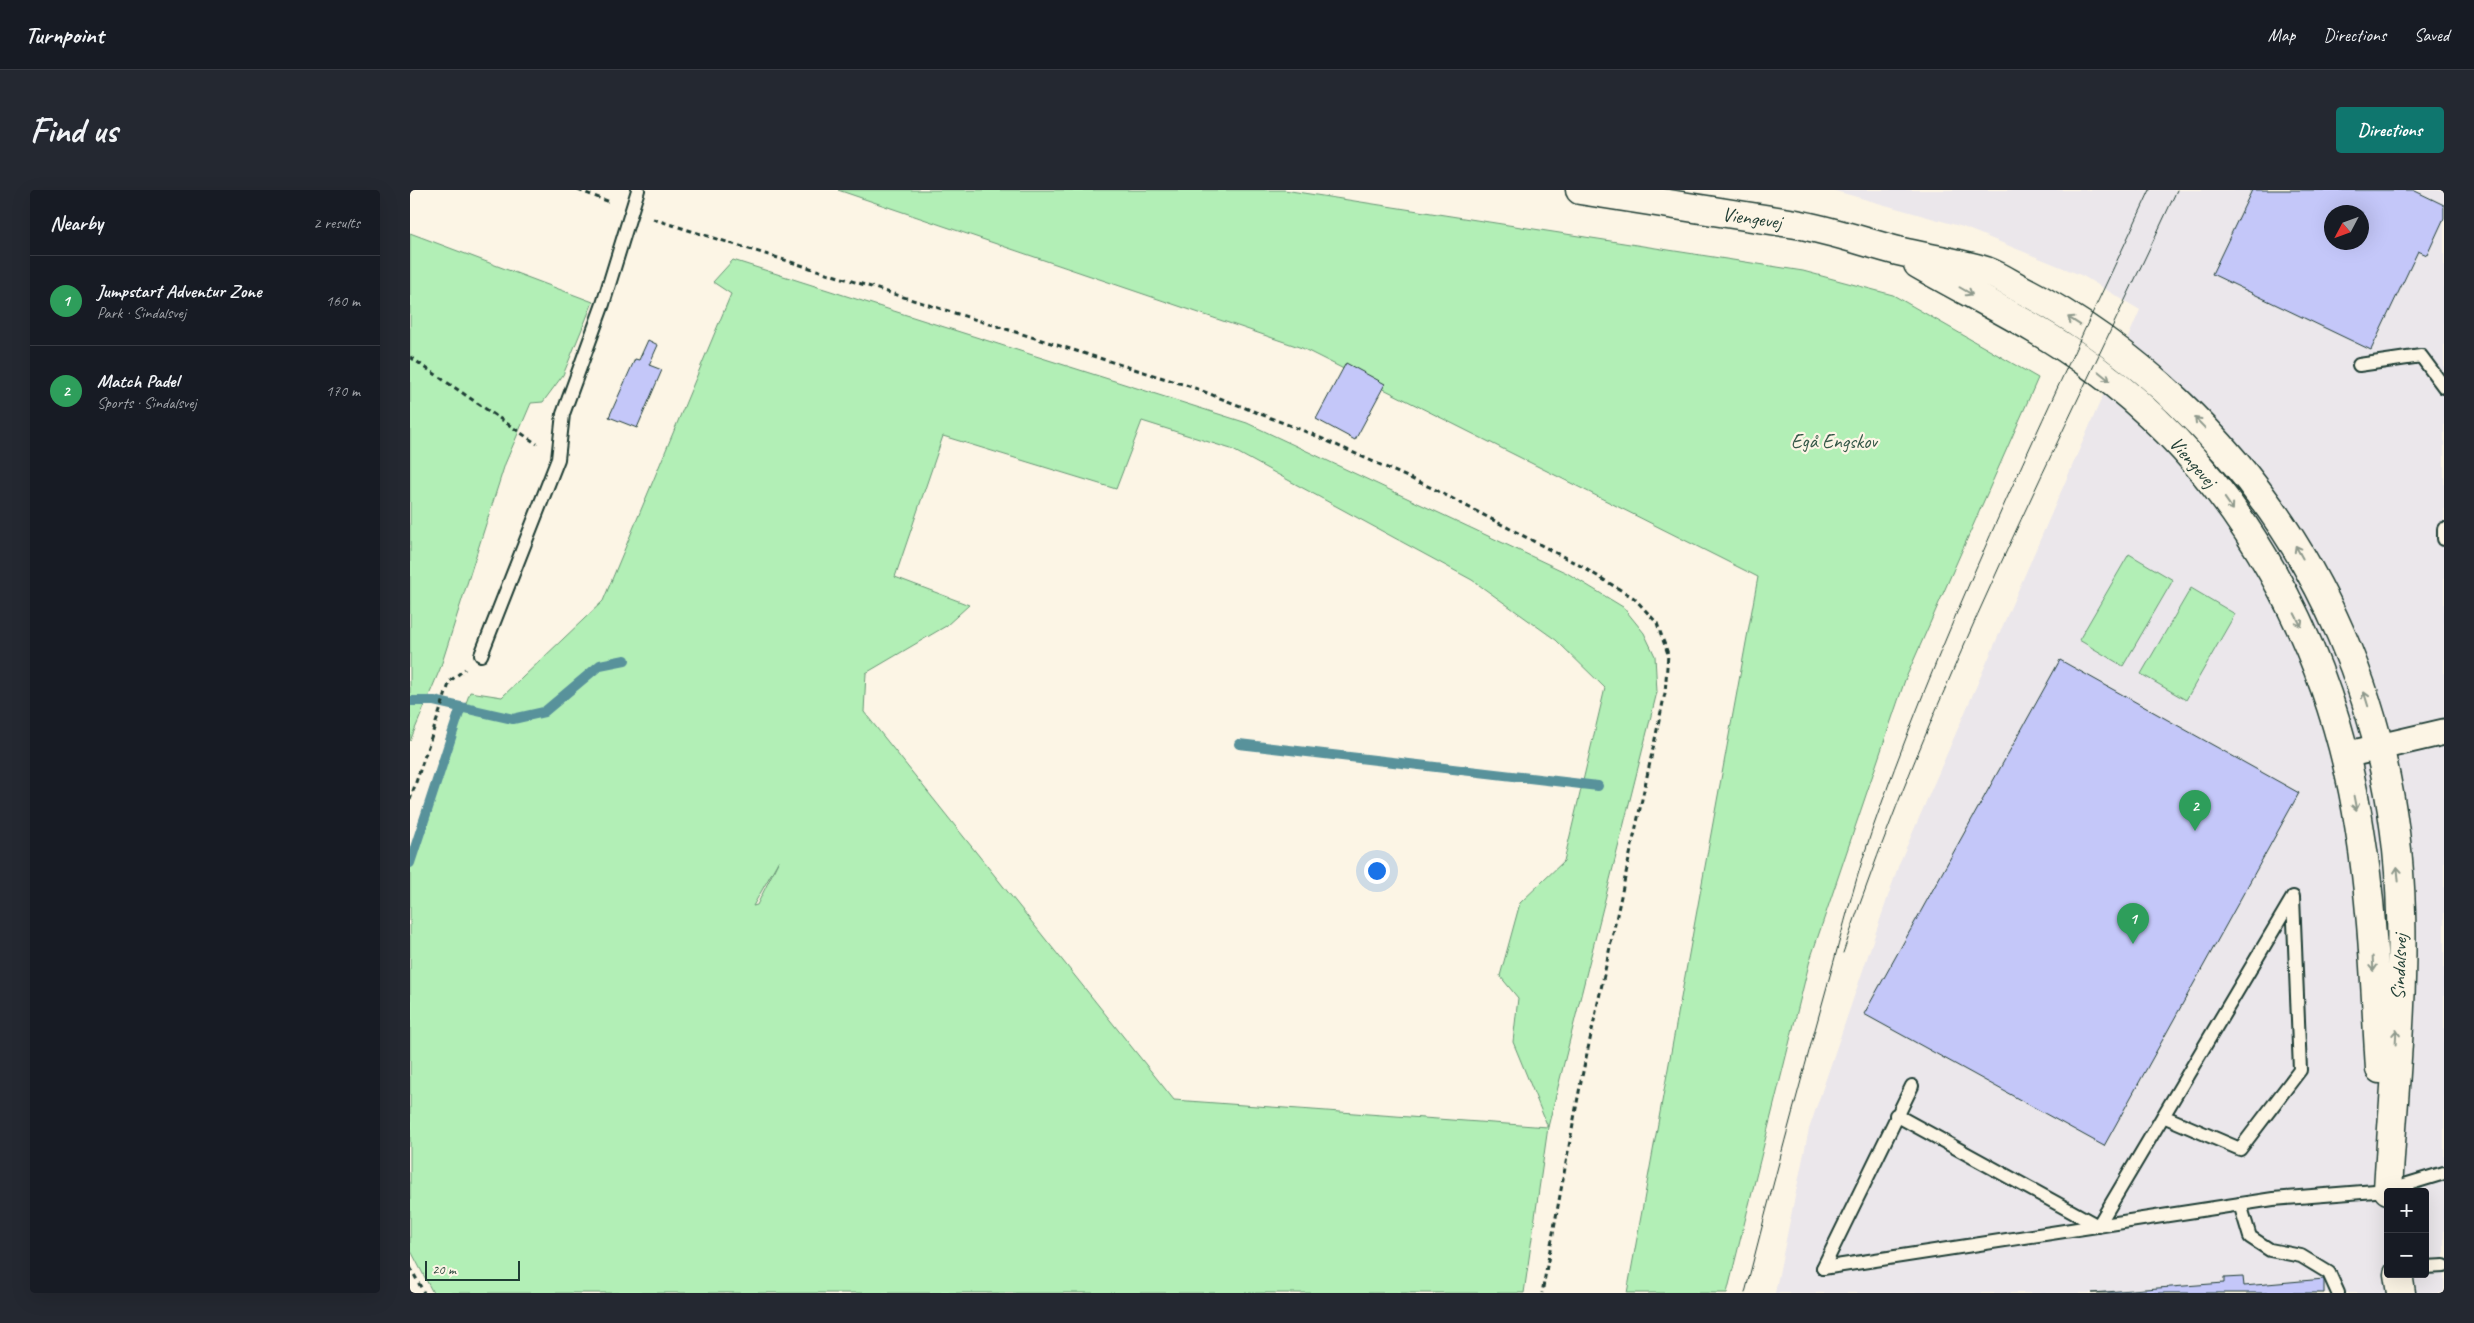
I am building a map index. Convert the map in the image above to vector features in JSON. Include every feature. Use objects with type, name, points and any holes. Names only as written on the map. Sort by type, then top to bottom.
[{"type":"street","name":"Viengevej","points":[[1580,190],[1799,225],[1987,272],[2042,300],[2106,342],[2153,379],[2202,425],[2250,481],[2294,544],[2332,614],[2352,659],[2380,746]]},
{"type":"street","name":"Viengevej","points":[[1893,250],[2027,324],[2074,354],[2136,401],[2179,444],[2226,500],[2267,561],[2301,626],[2326,688],[2345,755]]},
{"type":"street","points":[[2345,755],[2444,732]]},
{"type":"street","name":"Sindalsvej","points":[[2380,746],[2394,829],[2401,912],[2399,988],[2388,1188]]},
{"type":"street","name":"Sindalsvej","points":[[2345,755],[2360,831],[2370,915],[2388,1188]]},
{"type":"street","points":[[2399,1278],[2401,1293]]},
{"type":"lane","points":[[481,656],[558,459],[563,414],[603,304],[638,190]]},
{"type":"lane","points":[[2359,365],[2421,356],[2444,387]]},
{"type":"lane","points":[[2444,529],[2444,539]]},
{"type":"lane","points":[[2098,1226],[2238,989],[2294,897],[2300,1070],[2240,1149],[2163,1116]]},
{"type":"lane","points":[[1912,1086],[1896,1115],[1823,1268],[2240,1204],[2384,1191]]},
{"type":"lane","points":[[1896,1115],[2098,1226]]},
{"type":"lane","points":[[2397,1188],[2444,1173]]},
{"type":"lane","points":[[2240,1204],[2250,1237],[2270,1250],[2301,1256],[2329,1273],[2338,1293]]},
{"type":"lane","points":[[2429,1267],[2444,1266]]},
{"type":"path","points":[[578,190],[632,211]]},
{"type":"path","points":[[653,219],[1192,386],[1314,435],[1434,489],[1579,565],[1634,598],[1657,623],[1668,654],[1665,693],[1581,1081],[1542,1293]]},
{"type":"path","points":[[410,357],[558,459]]},
{"type":"path","points":[[410,800],[448,687]]},
{"type":"path","points":[[410,1267],[424,1293]]},
{"type":"shaded area","points":[[1832,190],[2444,190],[2444,1293],[1775,1293],[1809,1129],[1899,864],[2140,310],[2083,276],[1963,227]]},
{"type":"green space","name":"Egå Engskov","points":[[838,190],[1284,190],[1803,271],[1893,295],[2038,378],[1905,680],[1810,960],[1727,1293],[1627,1293],[1758,577],[1302,348]]},
{"type":"green space","points":[[410,233],[593,302],[563,375],[543,402],[531,403],[505,464],[440,669],[410,741]]},
{"type":"green space","points":[[733,260],[1247,423],[1567,573],[1623,607],[1644,633],[1655,656],[1657,692],[1548,1127],[1524,1293],[433,1293],[410,1249],[410,863],[412,852],[470,692],[502,697],[603,601],[731,294],[713,282]],"holes":[[[1142,421],[1231,449],[1472,580],[1556,640],[1605,688],[1564,861],[1520,903],[1500,976],[1518,998],[1513,1042],[1548,1127],[1174,1100],[864,712],[866,673],[946,626],[969,605],[895,577],[943,436],[1116,489]],[[779,860],[757,905],[753,906]]]},
{"type":"green space","points":[[2129,554],[2173,580],[2123,666],[2079,640]]},
{"type":"green space","points":[[2191,588],[2235,614],[2186,700],[2141,674]]},
{"type":"building","points":[[2252,190],[2413,190],[2444,205],[2444,218],[2427,255],[2418,251],[2371,350],[2212,274]]},
{"type":"building","points":[[648,340],[658,345],[649,365],[662,370],[637,428],[609,417],[635,359],[639,360]]},
{"type":"building","points":[[1346,363],[1385,384],[1355,440],[1316,419]]},
{"type":"building","points":[[2060,660],[2299,793],[2104,1146],[1864,1014]]},
{"type":"building","points":[[2243,1277],[2244,1286],[2324,1279],[2324,1293],[2092,1293],[2224,1283],[2224,1278]]},
{"type":"waterway","points":[[410,701],[434,701],[513,719],[544,712],[600,665],[625,660]]},
{"type":"waterway","points":[[410,863],[461,707]]},
{"type":"waterway","points":[[1239,744],[1598,786]]},
{"type":"tram line","points":[[1745,1293],[1851,898],[1880,808],[1941,651],[1974,573],[2043,419],[2150,190]]},
{"type":"tram line","points":[[1843,953],[1878,855],[1916,758],[1957,662],[2043,472],[2177,190]]},
{"type":"place","name":"Match Padel","points":[[2195,831]]},
{"type":"place","name":"Jumpstart Adventur Zone","points":[[2133,944]]}]
